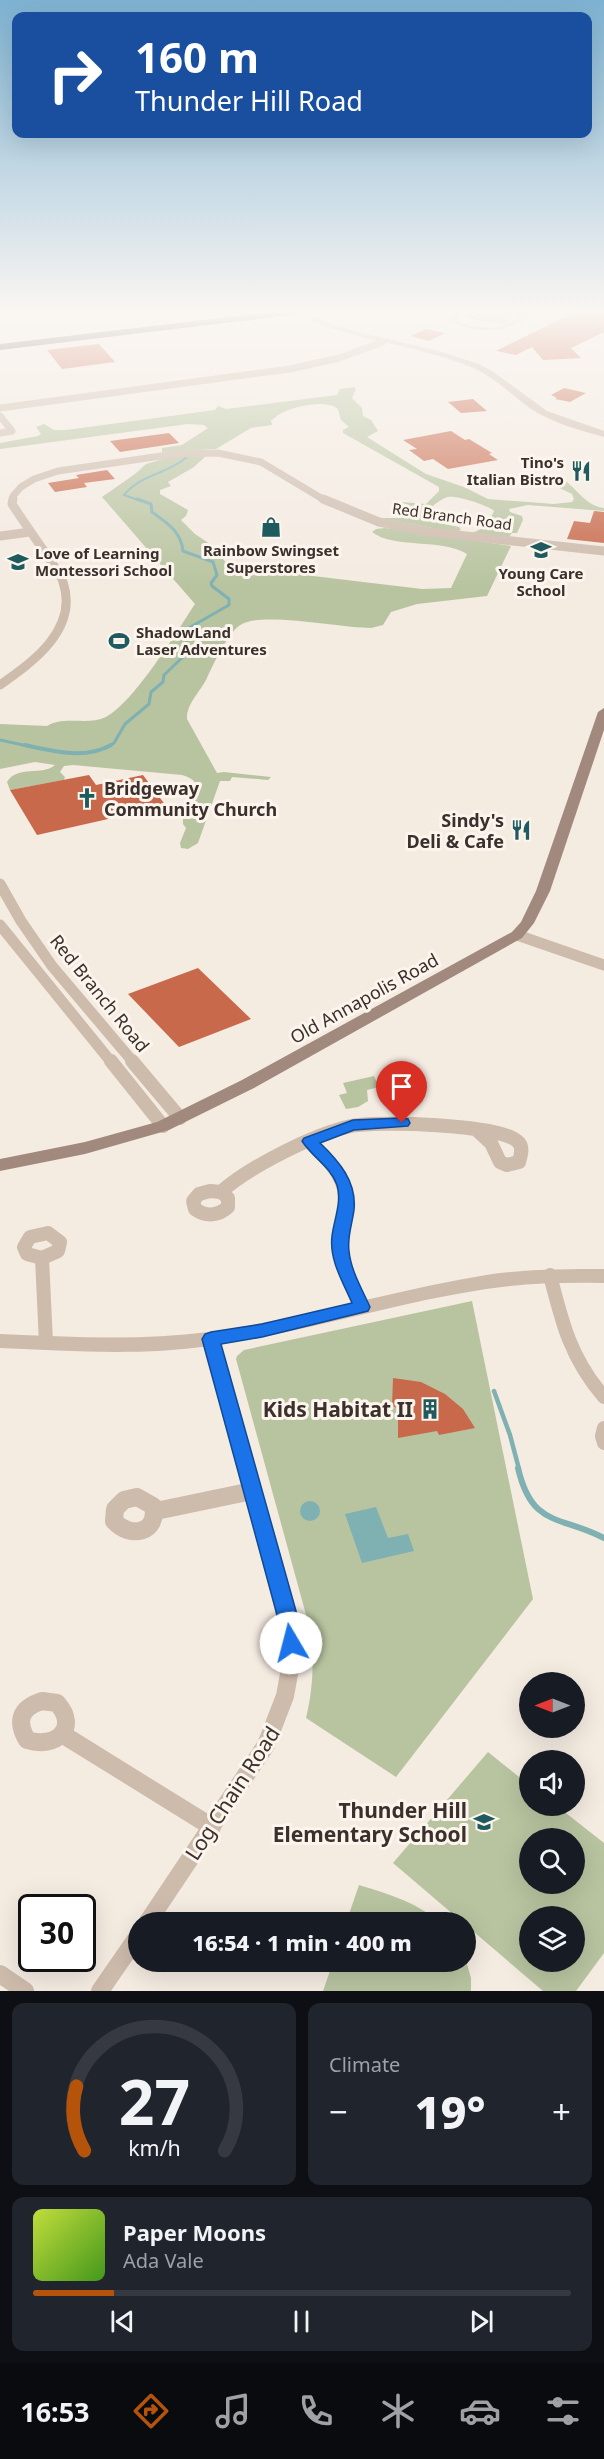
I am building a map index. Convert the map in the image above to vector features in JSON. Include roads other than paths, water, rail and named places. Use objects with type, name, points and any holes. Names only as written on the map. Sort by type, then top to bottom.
[{"type":"main road","name":"Old Annapolis Road","points":[[0,1166],[84,1148],[163,1126],[248,1084],[517,935],[527,923],[543,891],[604,712]]},
{"type":"street","points":[[0,408],[45,402]]},
{"type":"street","points":[[529,402],[552,417],[604,434]]},
{"type":"street","points":[[0,416],[12,431],[0,433]]},
{"type":"street","name":"Red Branch Road","points":[[0,685],[42,652],[57,634],[67,612],[68,593],[63,580],[13,508],[12,500],[21,487],[34,479],[72,468],[175,453],[208,452],[242,456],[261,462],[331,504],[387,524],[430,532],[604,551]]},
{"type":"street","points":[[0,536],[30,532]]},
{"type":"street","name":"Red Branch Road","points":[[0,884],[21,921],[52,966],[180,1118]]},
{"type":"street","name":"Red Branch Road","points":[[0,925],[163,1126]]},
{"type":"street","points":[[517,935],[604,965]]},
{"type":"street","points":[[220,1192],[233,1180],[309,1141],[338,1129],[371,1123],[425,1124],[478,1131]]},
{"type":"street","points":[[309,1141],[330,1162],[344,1185],[346,1209],[340,1237],[340,1251],[343,1265],[362,1307]]},
{"type":"street","points":[[42,1258],[46,1343]]},
{"type":"street","points":[[550,1275],[572,1354],[588,1381],[604,1397]]},
{"type":"street","points":[[0,1341],[126,1346],[211,1339],[485,1282],[550,1275],[604,1276]]},
{"type":"street","name":"Log Chain Road","points":[[154,1912],[279,1722],[290,1679],[290,1629],[211,1339]]},
{"type":"street","points":[[604,1428],[602,1436],[604,1443]]},
{"type":"street","points":[[156,1511],[252,1491]]},
{"type":"street","points":[[62,1734],[212,1827]]},
{"type":"street","points":[[100,1991],[128,1950]]},
{"type":"street","points":[[0,1974],[25,1991]]},
{"type":"water","points":[[306,1501],[314,1501],[320,1507],[320,1515],[314,1521],[306,1521],[300,1515],[300,1507]]},
{"type":"water","points":[[376,1507],[388,1538],[408,1534],[414,1551],[362,1563],[345,1514]]},
{"type":"waterway","points":[[141,501],[124,495],[146,478],[180,463],[187,457]]},
{"type":"waterway","points":[[111,745],[125,724],[149,704],[151,692],[163,682],[164,675],[187,653],[187,629],[229,605],[229,599],[212,586],[211,583],[217,575],[213,562],[183,551],[176,533],[152,512],[151,504],[137,499]]},
{"type":"waterway","points":[[0,740],[32,747]]},
{"type":"waterway","points":[[25,745],[68,753],[101,750],[111,745]]},
{"type":"waterway","points":[[494,1391],[510,1435],[519,1469]]},
{"type":"waterway","points":[[518,1468],[531,1501],[540,1510],[561,1522],[604,1538]]},
{"type":"place","name":"Tino's Italian Bistro","points":[[581,471]]},
{"type":"place","name":"Rainbow Swingset Superstores","points":[[271,527]]},
{"type":"place","name":"Young Care School","points":[[541,550]]},
{"type":"place","name":"Love of Learning Montessori School","points":[[18,562]]},
{"type":"place","name":"ShadowLand Laser Adventures","points":[[119,641]]},
{"type":"place","name":"Bridgeway Community Church","points":[[87,798]]},
{"type":"place","name":"Sindy's Deli & Cafe","points":[[521,830]]},
{"type":"place","name":"Kids Habitat II","points":[[430,1409]]},
{"type":"place","name":"Thunder Hill Elementary School","points":[[484,1822]]}]
